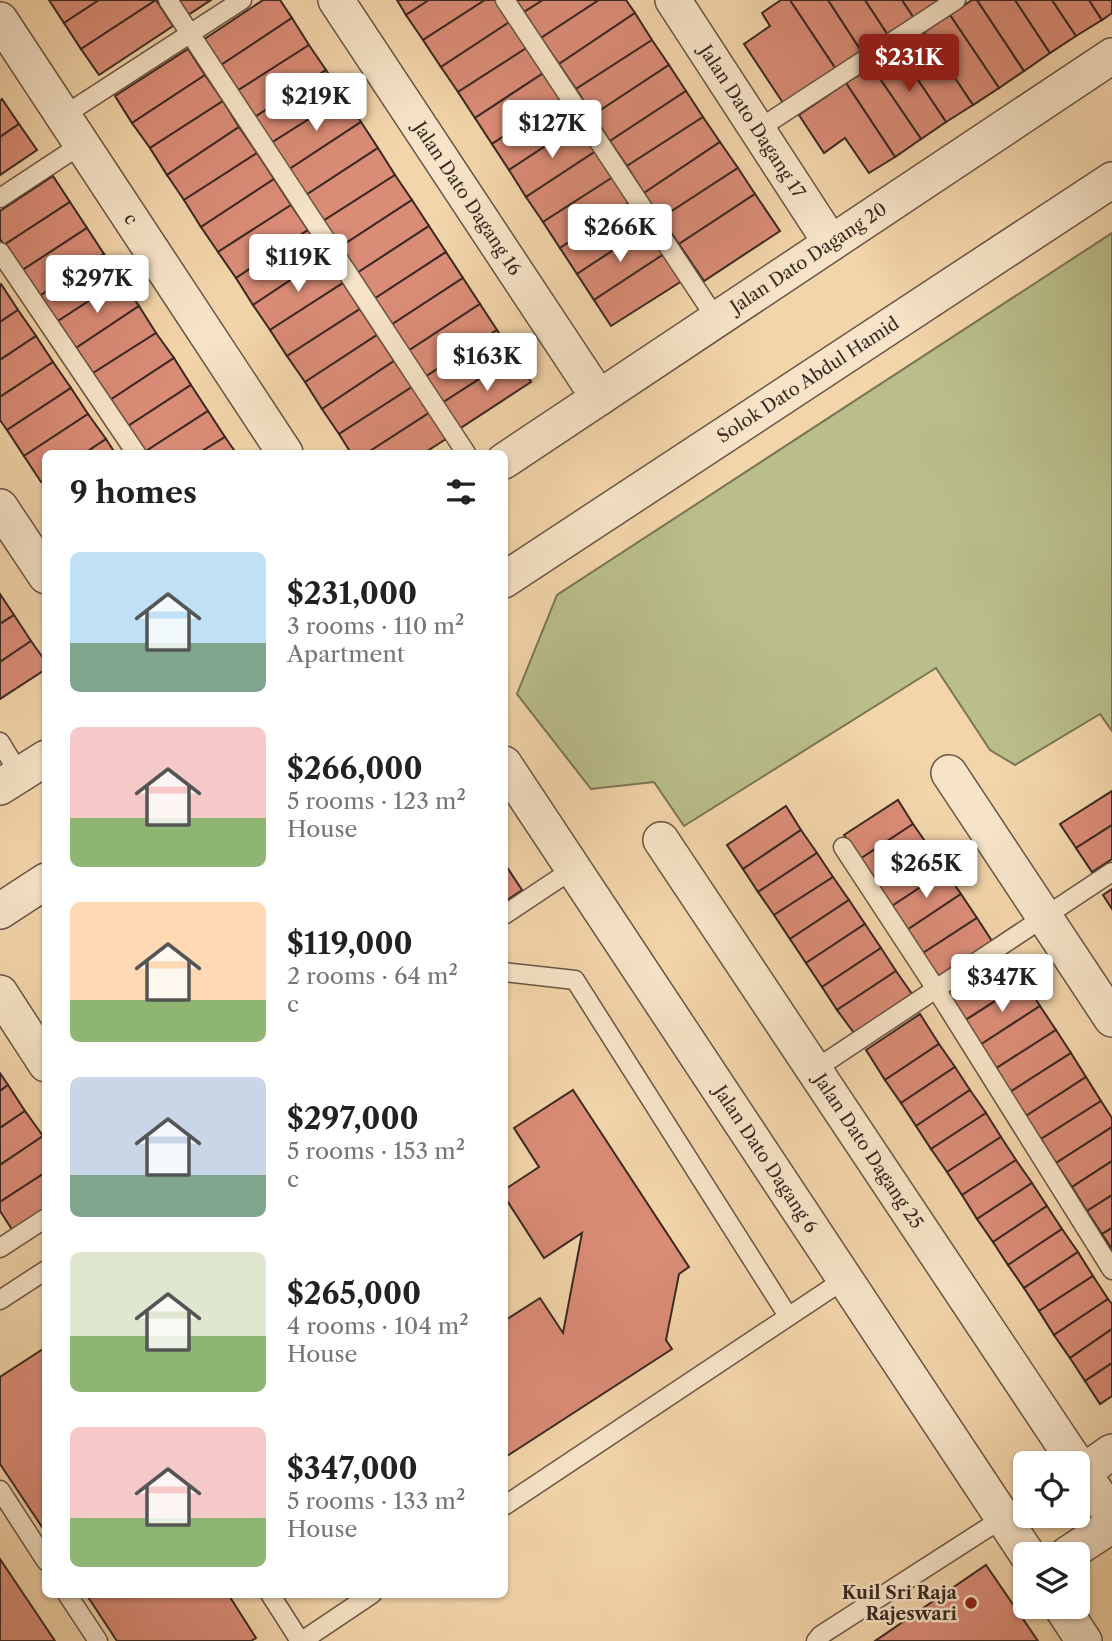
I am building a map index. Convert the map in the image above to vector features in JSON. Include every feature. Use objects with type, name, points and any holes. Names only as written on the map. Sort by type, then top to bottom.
[{"type":"street","name":"Jalan Dato Dagang 16","points":[[336,0],[599,398]]},
{"type":"street","name":"Jalan Dato Dagang 17","points":[[683,4],[757,130],[831,243]]},
{"type":"street","name":"c","points":[[0,20],[283,450]]},
{"type":"street","name":"Jalan Dato Dagang 20","points":[[508,458],[1112,56]]},
{"type":"street","name":"Solok Dato Abdul Hamid","points":[[508,577],[1112,180]]},
{"type":"street","points":[[0,508],[42,570]]},
{"type":"street","name":"Jalan Dato Dagang 6","points":[[508,770],[1019,1542]]},
{"type":"street","points":[[949,773],[1112,1019]]},
{"type":"street","name":"Jalan Dato Dagang 25","points":[[661,840],[1068,1451]]},
{"type":"street","points":[[0,911],[42,884]]},
{"type":"street","points":[[0,993],[42,1058]]},
{"type":"street","points":[[1090,1462],[1112,1452]]},
{"type":"street","name":"Jalan Dato Dagang 25","points":[[1090,1483],[1112,1516]]},
{"type":"street","points":[[1086,1542],[1112,1525]]},
{"type":"street","points":[[1070,1619],[1084,1641]]},
{"type":"lane","points":[[168,0],[465,450]]},
{"type":"lane","points":[[63,116],[242,0]]},
{"type":"lane","points":[[505,0],[716,320]]},
{"type":"lane","points":[[757,130],[956,0]]},
{"type":"lane","points":[[0,198],[82,145]]},
{"type":"lane","points":[[0,252],[134,450]]},
{"type":"lane","points":[[0,742],[22,774]]},
{"type":"lane","points":[[843,847],[936,989],[1112,1270]]},
{"type":"lane","points":[[508,912],[573,869]]},
{"type":"lane","points":[[814,1070],[1112,872]]},
{"type":"lane","points":[[508,972],[575,980],[788,1317]]},
{"type":"lane","points":[[1,1246],[42,1220]]},
{"type":"lane","points":[[0,1300],[42,1273]]},
{"type":"lane","points":[[508,1503],[845,1279]]},
{"type":"lane","points":[[0,1490],[42,1554]]},
{"type":"lane","points":[[816,1641],[821,1635],[1003,1518]]},
{"type":"lane","points":[[70,1598],[98,1641]]},
{"type":"lane","points":[[273,1598],[301,1641],[366,1598]]},
{"type":"green space","points":[[1112,233],[1112,731],[1100,714],[1015,765],[990,750],[936,668],[684,826],[654,782],[591,789],[517,694],[557,595]]},
{"type":"building","points":[[49,0],[99,0],[64,23]]},
{"type":"building","points":[[99,0],[156,0],[81,49],[64,23]]},
{"type":"building","points":[[156,0],[173,26],[99,75],[81,49]]},
{"type":"building","points":[[179,0],[211,0],[188,15]]},
{"type":"building","points":[[263,0],[280,0],[292,18],[221,65],[203,40]]},
{"type":"building","points":[[397,0],[429,0],[406,15]]},
{"type":"building","points":[[429,0],[485,0],[423,40],[406,15]]},
{"type":"building","points":[[485,0],[497,0],[511,21],[441,67],[423,40]]},
{"type":"building","points":[[516,0],[543,0],[524,12]]},
{"type":"building","points":[[543,0],[599,0],[541,38],[524,12]]},
{"type":"building","points":[[599,0],[626,0],[635,13],[559,64],[541,38]]},
{"type":"building","points":[[781,0],[790,0],[836,69],[783,103],[744,44],[770,26],[762,13]]},
{"type":"building","points":[[790,0],[828,0],[862,52],[836,69]]},
{"type":"building","points":[[828,0],[865,0],[888,35],[862,52]]},
{"type":"building","points":[[865,0],[902,0],[914,18],[888,35]]},
{"type":"building","points":[[902,0],[939,0],[940,1],[914,18]]},
{"type":"building","points":[[972,0],[977,0],[1024,71],[999,88],[950,15]]},
{"type":"building","points":[[977,0],[1015,0],[1050,53],[1024,71]]},
{"type":"building","points":[[1015,0],[1052,0],[1076,36],[1050,53]]},
{"type":"building","points":[[1052,0],[1089,0],[1102,20],[1076,36]]},
{"type":"building","points":[[1089,0],[1112,0],[1112,13],[1102,20]]},
{"type":"building","points":[[635,13],[652,40],[576,89],[559,64]]},
{"type":"building","points":[[950,15],[999,88],[973,105],[924,32]]},
{"type":"building","points":[[292,18],[309,45],[237,91],[221,65]]},
{"type":"building","points":[[511,21],[528,47],[458,92],[441,67]]},
{"type":"building","points":[[924,32],[973,105],[946,122],[898,50]]},
{"type":"building","points":[[652,40],[669,65],[593,115],[576,89]]},
{"type":"building","points":[[309,45],[326,70],[255,117],[237,91]]},
{"type":"building","points":[[528,47],[545,72],[475,118],[458,92]]},
{"type":"building","points":[[188,49],[205,75],[132,123],[115,96]]},
{"type":"building","points":[[898,50],[946,122],[921,139],[872,67]]},
{"type":"building","points":[[669,65],[686,91],[610,141],[593,115]]},
{"type":"building","points":[[872,67],[921,139],[895,157],[846,83]]},
{"type":"building","points":[[326,70],[344,97],[271,143],[255,117]]},
{"type":"building","points":[[545,72],[562,98],[492,144],[475,118]]},
{"type":"building","points":[[205,75],[223,101],[150,148],[132,123]]},
{"type":"building","points":[[846,83],[895,157],[869,173],[845,138],[824,153],[799,115]]},
{"type":"building","points":[[686,91],[703,117],[627,166],[610,141]]},
{"type":"building","points":[[344,97],[361,122],[288,170],[271,143]]},
{"type":"building","points":[[562,98],[579,124],[509,170],[492,144]]},
{"type":"building","points":[[2,99],[19,124],[0,137],[0,101]]},
{"type":"building","points":[[223,101],[239,127],[167,175],[150,148]]},
{"type":"building","points":[[703,117],[720,142],[644,193],[627,166]]},
{"type":"building","points":[[361,122],[378,148],[306,195],[288,170]]},
{"type":"building","points":[[19,124],[37,150],[0,175],[0,137]]},
{"type":"building","points":[[579,124],[596,151],[526,197],[509,170]]},
{"type":"building","points":[[239,127],[257,153],[184,200],[167,175]]},
{"type":"building","points":[[720,142],[738,168],[661,218],[644,193]]},
{"type":"building","points":[[378,148],[395,175],[323,221],[306,195]]},
{"type":"building","points":[[596,151],[613,177],[543,222],[526,197]]},
{"type":"building","points":[[257,153],[274,179],[201,227],[184,200]]},
{"type":"building","points":[[738,168],[755,194],[679,244],[661,218]]},
{"type":"building","points":[[395,175],[412,200],[340,247],[323,221]]},
{"type":"building","points":[[53,176],[70,202],[4,245],[0,239],[0,211]]},
{"type":"building","points":[[613,177],[630,202],[560,248],[543,222]]},
{"type":"building","points":[[274,179],[291,205],[218,252],[201,227]]},
{"type":"building","points":[[755,194],[780,231],[704,281],[679,244]]},
{"type":"building","points":[[412,200],[429,226],[357,273],[340,247]]},
{"type":"building","points":[[70,202],[87,228],[21,271],[4,245]]},
{"type":"building","points":[[630,202],[647,228],[577,274],[560,248]]},
{"type":"building","points":[[291,205],[308,230],[236,278],[218,252]]},
{"type":"building","points":[[429,226],[446,252],[374,299],[357,273]]},
{"type":"building","points":[[87,228],[104,254],[38,297],[21,271]]},
{"type":"building","points":[[647,228],[664,254],[594,300],[577,274]]},
{"type":"building","points":[[308,230],[325,257],[253,305],[236,278]]},
{"type":"building","points":[[446,252],[463,278],[391,325],[374,299]]},
{"type":"building","points":[[104,254],[121,280],[55,323],[38,297]]},
{"type":"building","points":[[664,254],[682,281],[611,326],[594,300]]},
{"type":"building","points":[[325,257],[343,283],[270,330],[253,305]]},
{"type":"building","points":[[463,278],[480,304],[408,351],[391,325]]},
{"type":"building","points":[[121,280],[139,306],[73,350],[55,323]]},
{"type":"building","points":[[343,283],[360,309],[287,356],[270,330]]},
{"type":"building","points":[[0,285],[18,310],[0,322]]},
{"type":"building","points":[[480,304],[497,330],[425,377],[408,351]]},
{"type":"building","points":[[139,306],[156,333],[90,375],[73,350]]},
{"type":"building","points":[[360,309],[377,335],[305,382],[287,356]]},
{"type":"building","points":[[18,310],[36,336],[0,360],[0,322]]},
{"type":"building","points":[[497,330],[515,356],[442,403],[425,377]]},
{"type":"building","points":[[156,333],[174,358],[107,402],[90,375]]},
{"type":"building","points":[[377,335],[394,361],[322,409],[305,382]]},
{"type":"building","points":[[36,336],[53,362],[0,397],[0,360]]},
{"type":"building","points":[[515,356],[531,382],[459,429],[442,403]]},
{"type":"building","points":[[174,358],[191,385],[125,428],[107,402]]},
{"type":"building","points":[[394,361],[412,387],[339,434],[322,409]]},
{"type":"building","points":[[53,362],[71,388],[7,430],[0,420],[0,397]]},
{"type":"building","points":[[191,385],[208,411],[148,450],[141,450],[125,428]]},
{"type":"building","points":[[412,387],[429,413],[372,450],[349,450],[339,434]]},
{"type":"building","points":[[71,388],[88,414],[24,456],[7,430]]},
{"type":"building","points":[[208,411],[225,437],[204,450],[148,450]]},
{"type":"building","points":[[429,413],[446,439],[429,450],[372,450]]},
{"type":"building","points":[[88,414],[106,439],[90,450],[42,450],[41,482],[24,456]]},
{"type":"building","points":[[225,437],[234,450],[204,450]]},
{"type":"building","points":[[106,439],[113,450],[90,450]]},
{"type":"building","points":[[0,594],[14,615],[0,624]]},
{"type":"building","points":[[14,615],[31,641],[0,662],[0,624]]},
{"type":"building","points":[[31,641],[42,656],[42,672],[0,699],[0,662]]},
{"type":"building","points":[[1112,791],[1112,825],[1076,848],[1060,824]]},
{"type":"building","points":[[898,800],[913,824],[860,859],[844,835]]},
{"type":"building","points":[[786,806],[801,830],[743,869],[727,845]]},
{"type":"building","points":[[913,824],[929,847],[876,883],[860,859]]},
{"type":"building","points":[[1112,825],[1112,859],[1092,872],[1076,848]]},
{"type":"building","points":[[801,830],[817,853],[758,892],[743,869]]},
{"type":"building","points":[[929,847],[945,871],[892,906],[876,883]]},
{"type":"building","points":[[817,853],[833,877],[774,915],[758,892]]},
{"type":"building","points":[[508,869],[522,890],[508,899]]},
{"type":"building","points":[[945,871],[961,894],[907,930],[892,906]]},
{"type":"building","points":[[833,877],[849,900],[790,939],[774,915]]},
{"type":"building","points":[[1112,889],[1112,909],[1103,895]]},
{"type":"building","points":[[961,894],[977,918],[923,953],[907,930]]},
{"type":"building","points":[[849,900],[865,924],[806,963],[790,939]]},
{"type":"building","points":[[977,918],[992,941],[939,977],[923,953]]},
{"type":"building","points":[[865,924],[881,948],[822,987],[806,963]]},
{"type":"building","points":[[881,948],[896,971],[837,1010],[822,987]]},
{"type":"building","points":[[1010,959],[1025,982],[964,1021],[949,998]]},
{"type":"building","points":[[896,971],[912,994],[854,1033],[837,1010]]},
{"type":"building","points":[[1025,982],[1040,1006],[980,1045],[964,1021]]},
{"type":"building","points":[[1040,1006],[1056,1030],[995,1069],[980,1045]]},
{"type":"building","points":[[920,1014],[939,1044],[885,1080],[866,1050]]},
{"type":"building","points":[[1056,1030],[1071,1053],[1010,1092],[995,1069]]},
{"type":"building","points":[[939,1044],[955,1067],[901,1103],[885,1080]]},
{"type":"building","points":[[1071,1053],[1086,1077],[1026,1116],[1010,1092]]},
{"type":"building","points":[[955,1067],[970,1090],[916,1126],[901,1103]]},
{"type":"building","points":[[0,1073],[8,1085],[0,1091]]},
{"type":"building","points":[[1086,1077],[1101,1101],[1041,1139],[1026,1116]]},
{"type":"building","points":[[8,1085],[25,1111],[0,1128],[0,1091]]},
{"type":"building","points":[[573,1090],[689,1267],[679,1274],[666,1340],[672,1349],[508,1455],[508,1318],[540,1298],[563,1333],[582,1233],[544,1258],[508,1202],[508,1187],[539,1167],[514,1128]]},
{"type":"building","points":[[970,1090],[986,1113],[931,1149],[916,1126]]},
{"type":"building","points":[[1101,1101],[1112,1118],[1112,1127],[1056,1163],[1041,1139]]},
{"type":"building","points":[[25,1111],[42,1137],[0,1165],[0,1128]]},
{"type":"building","points":[[986,1113],[1001,1137],[947,1172],[931,1149]]},
{"type":"building","points":[[1112,1127],[1112,1161],[1072,1187],[1056,1163]]},
{"type":"building","points":[[42,1137],[42,1175],[0,1202],[0,1165]]},
{"type":"building","points":[[1001,1137],[1016,1160],[962,1195],[947,1172]]},
{"type":"building","points":[[1016,1160],[1032,1183],[977,1219],[962,1195]]},
{"type":"building","points":[[1112,1161],[1112,1195],[1087,1211],[1072,1187]]},
{"type":"building","points":[[42,1175],[42,1212],[13,1231],[0,1211],[0,1202]]},
{"type":"building","points":[[1032,1183],[1047,1206],[993,1242],[977,1219]]},
{"type":"building","points":[[1112,1195],[1112,1228],[1102,1234],[1087,1211]]},
{"type":"building","points":[[1047,1206],[1062,1229],[1008,1265],[993,1242]]},
{"type":"building","points":[[1112,1228],[1112,1249],[1102,1234]]},
{"type":"building","points":[[1062,1229],[1078,1252],[1024,1288],[1008,1265]]},
{"type":"building","points":[[1078,1252],[1093,1276],[1039,1311],[1024,1288]]},
{"type":"building","points":[[1093,1276],[1108,1299],[1054,1335],[1039,1311]]},
{"type":"building","points":[[1108,1299],[1112,1304],[1112,1329],[1070,1358],[1054,1335]]},
{"type":"building","points":[[1112,1329],[1112,1363],[1085,1381],[1070,1358]]},
{"type":"building","points":[[42,1350],[42,1527],[0,1464],[0,1377]]},
{"type":"building","points":[[1112,1363],[1112,1396],[1100,1404],[1085,1381]]},
{"type":"building","points":[[0,1559],[55,1641],[0,1641]]},
{"type":"building","name":"Kuil Sri Raja Rajeswari","points":[[986,1565],[1013,1604],[1013,1619],[1023,1619],[1038,1641],[875,1641]]},
{"type":"building","points":[[89,1598],[231,1598],[256,1638],[251,1641],[117,1641]]},
{"type":"place","name":"Kuil Sri Raja Rajeswari","points":[[971,1603]]}]
